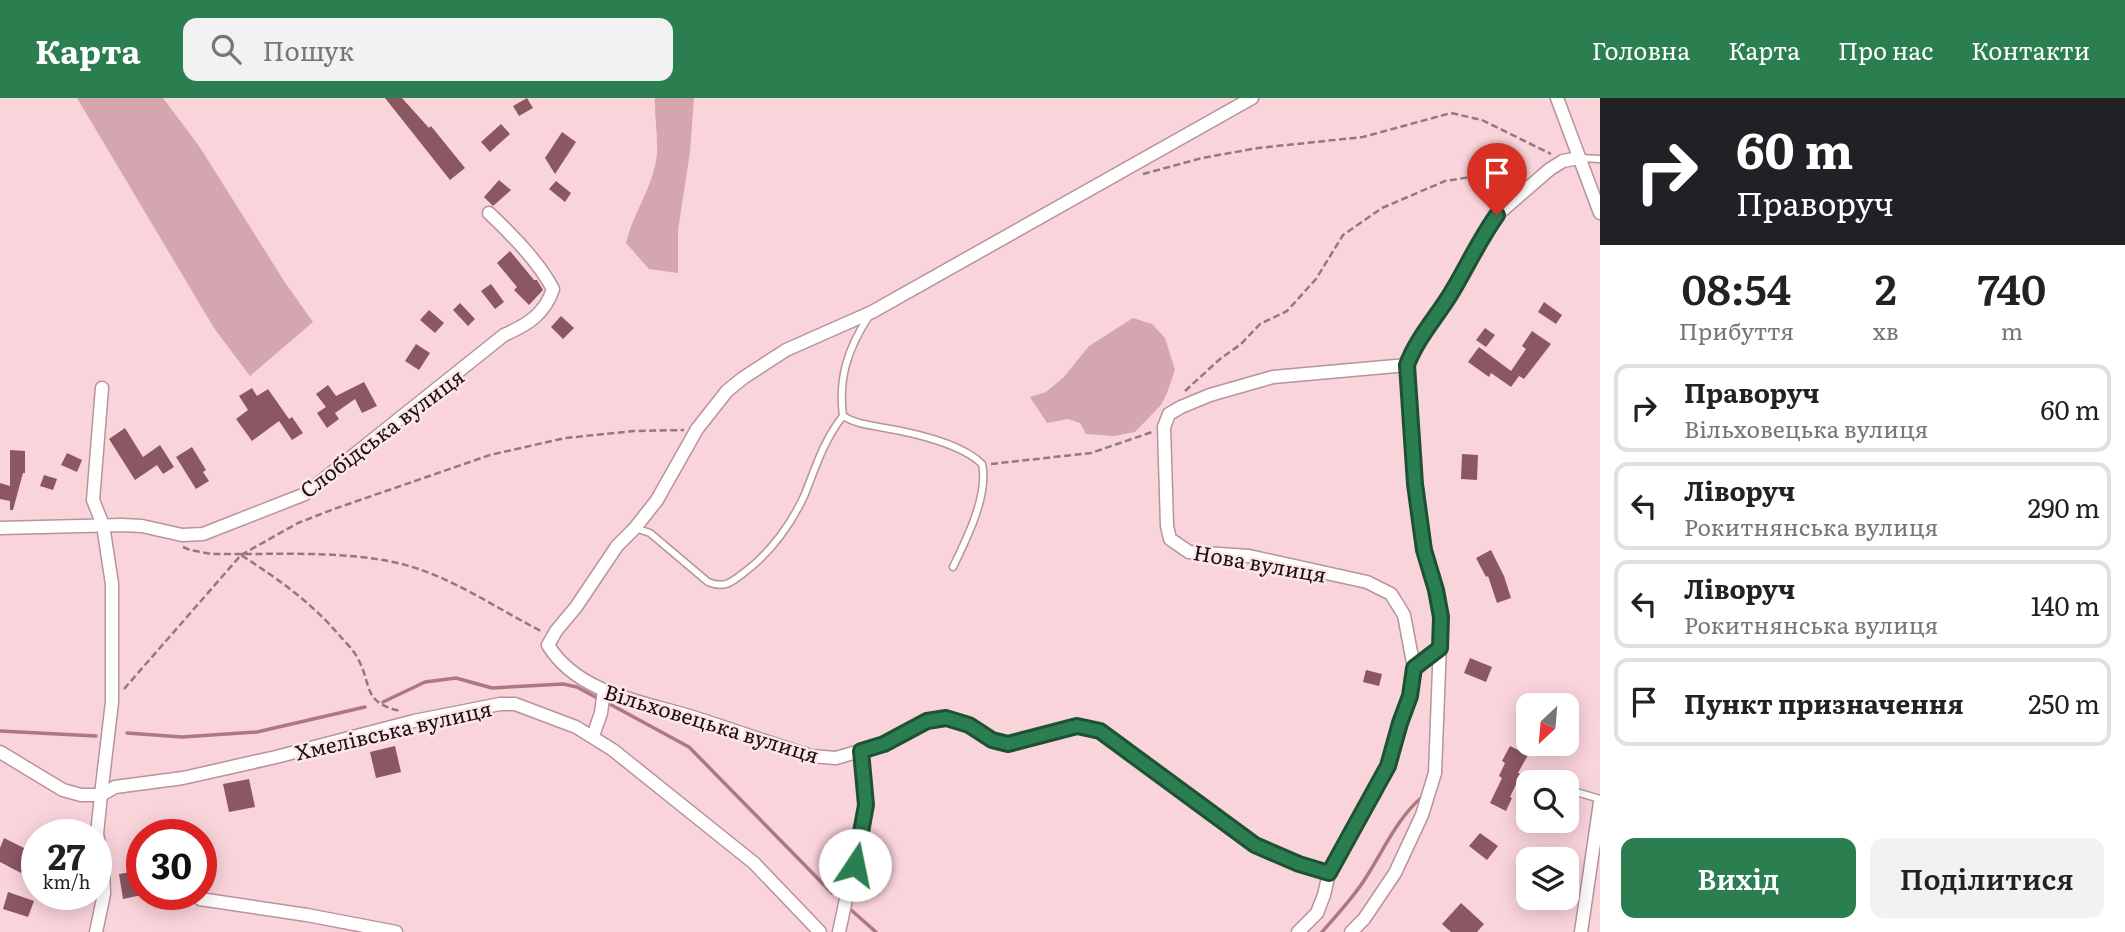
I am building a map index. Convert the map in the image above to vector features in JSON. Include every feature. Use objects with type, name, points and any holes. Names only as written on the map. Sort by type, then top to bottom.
[{"type":"street","points":[[553,637],[617,546],[657,500],[697,429],[727,391],[743,378],[786,350],[872,312],[1252,98]]},
{"type":"street","points":[[1557,98],[1600,213]]},
{"type":"street","points":[[1351,932],[1364,919],[1395,873],[1422,815],[1435,773],[1441,617],[1424,550],[1415,484],[1407,365],[1412,350],[1450,296],[1484,233],[1497,215],[1563,160],[1579,158]]},
{"type":"street","name":"Слобідська вулиця","points":[[0,528],[142,526],[182,535],[204,534],[304,494],[505,335],[529,324],[544,308],[553,289],[548,279],[510,233],[489,213]]},
{"type":"street","points":[[1167,421],[1210,395],[1273,377],[1407,365]]},
{"type":"street","points":[[96,932],[104,894],[103,865],[97,834],[112,702],[112,584],[103,525],[93,500],[102,388]]},
{"type":"street","name":"Нова вулиця","points":[[1167,421],[1166,514],[1170,539],[1189,552],[1249,556],[1367,582],[1391,594],[1404,615],[1414,668]]},
{"type":"street","name":"Вільховецька вулиця","points":[[553,637],[548,646],[554,654],[572,672],[604,693],[811,756],[836,758],[861,751],[884,744],[927,721],[946,718],[969,725],[992,740],[1008,744],[1077,726],[1100,731],[1255,845],[1299,864],[1329,873]]},
{"type":"street","points":[[1298,932],[1317,913],[1329,873],[1388,766],[1410,696],[1414,668],[1440,648]]},
{"type":"street","points":[[593,736],[604,693]]},
{"type":"street","name":"Хмелівська вулиця","points":[[101,794],[115,787],[209,772],[414,721],[500,704],[515,704],[593,736],[754,863],[820,932]]},
{"type":"street","points":[[839,932],[866,805],[861,751]]},
{"type":"street","points":[[0,752],[63,790],[80,795],[101,794]]},
{"type":"street","points":[[1581,932],[1600,801]]},
{"type":"street","points":[[217,902],[396,932]]},
{"type":"lane","points":[[1579,158],[1600,159]]},
{"type":"lane","points":[[635,528],[650,533],[708,582],[719,587],[730,583],[754,565],[783,533],[803,497],[827,440],[843,416],[840,396],[842,373],[854,338],[872,312]]},
{"type":"lane","points":[[843,416],[853,422],[938,441],[974,456],[982,464],[982,487],[974,519],[953,567]]},
{"type":"lane","points":[[1579,794],[1600,801]]},
{"type":"path","points":[[1139,175],[1202,158],[1258,148],[1363,137],[1451,113],[1482,120],[1563,160]]},
{"type":"path","points":[[982,464],[1091,453],[1135,439],[1167,421],[1178,397],[1241,344],[1260,324],[1287,311],[1316,279],[1343,235],[1382,208],[1445,181],[1503,172],[1537,179]]},
{"type":"path","points":[[112,702],[240,555],[298,523],[489,454],[565,438],[634,431],[697,429]]},
{"type":"path","points":[[176,544],[190,551],[240,555],[355,557],[409,566],[462,588],[553,637]]},
{"type":"path","points":[[240,555],[292,589],[321,613],[357,656],[374,699],[381,706],[400,711],[414,721]]},
{"type":"shaded area","points":[[77,98],[163,98],[199,146],[313,322],[250,376],[214,328]]},
{"type":"shaded area","points":[[655,98],[694,98],[690,152],[678,230],[678,273],[649,269],[626,243],[656,161]]},
{"type":"shaded area","points":[[1133,318],[1152,324],[1165,338],[1175,370],[1161,405],[1135,432],[1114,436],[1086,434],[1080,423],[1068,419],[1047,423],[1030,397],[1046,392],[1064,377],[1089,346]]},
{"type":"building","points":[[385,98],[402,98],[429,128],[431,126],[465,168],[450,180]]},
{"type":"building","points":[[527,98],[533,108],[519,116],[513,106]]},
{"type":"building","points":[[501,124],[510,134],[490,152],[481,142]]},
{"type":"building","points":[[562,132],[576,142],[555,174],[545,158]]},
{"type":"building","points":[[499,180],[511,190],[493,206],[484,197]]},
{"type":"building","points":[[556,181],[571,193],[565,202],[549,189]]},
{"type":"building","points":[[510,251],[543,290],[529,305],[514,290],[517,287],[497,263]]},
{"type":"building","points":[[491,284],[504,302],[495,309],[481,291]]},
{"type":"building","points":[[1544,302],[1562,315],[1556,324],[1538,312]]},
{"type":"building","points":[[460,303],[475,319],[468,326],[453,310]]},
{"type":"building","points":[[429,310],[444,323],[435,333],[420,320]]},
{"type":"building","points":[[561,316],[574,328],[563,339],[551,327]]},
{"type":"building","points":[[1485,328],[1495,335],[1486,347],[1476,340]]},
{"type":"building","points":[[1532,331],[1551,344],[1524,379],[1519,376],[1511,387],[1491,373],[1489,377],[1468,362],[1479,347],[1511,371],[1526,349],[1522,346]]},
{"type":"building","points":[[416,344],[430,353],[419,370],[405,361]]},
{"type":"building","points":[[364,382],[377,406],[362,413],[355,399],[335,413],[339,419],[327,428],[317,413],[326,407],[316,394],[328,385],[336,396]]},
{"type":"building","points":[[252,388],[257,396],[268,389],[289,419],[292,417],[303,433],[292,440],[279,421],[252,441],[236,419],[248,410],[239,396]]},
{"type":"building","points":[[125,428],[143,457],[160,445],[174,467],[163,474],[157,465],[135,480],[109,439]]},
{"type":"building","points":[[192,447],[206,470],[203,472],[209,481],[196,489],[176,457]]},
{"type":"building","points":[[10,450],[25,451],[25,473],[13,510],[10,510],[10,501],[0,499],[0,483],[10,486]]},
{"type":"building","points":[[67,453],[82,460],[77,472],[61,465]]},
{"type":"building","points":[[1462,454],[1478,455],[1477,480],[1461,479]]},
{"type":"building","points":[[44,475],[57,479],[53,490],[40,486]]},
{"type":"building","points":[[1491,550],[1511,598],[1497,603],[1488,576],[1486,577],[1476,558]]},
{"type":"building","points":[[1470,658],[1492,667],[1486,682],[1464,673]]},
{"type":"building","points":[[1366,670],[1382,674],[1379,686],[1363,682]]},
{"type":"building","points":[[395,746],[401,772],[376,778],[370,752]]},
{"type":"building","points":[[1510,746],[1516,749],[1516,756],[1527,756],[1520,770],[1516,770],[1516,784],[1506,811],[1490,803],[1502,778],[1499,776],[1505,763],[1502,761]]},
{"type":"building","points":[[249,779],[255,807],[229,812],[223,784]]},
{"type":"building","points":[[1480,833],[1498,846],[1487,860],[1469,846]]},
{"type":"building","points":[[4,838],[21,846],[21,873],[0,862],[0,848]]},
{"type":"building","points":[[126,873],[126,898],[123,899],[119,874]]},
{"type":"building","points":[[8,892],[21,896],[21,910],[31,910],[28,917],[3,909]]},
{"type":"building","points":[[1461,903],[1484,924],[1477,932],[1451,932],[1442,924]]},
{"type":"waterway","points":[[383,702],[425,682],[456,678],[492,688],[563,684],[577,687],[599,699]]},
{"type":"waterway","points":[[606,702],[689,747],[832,893]]},
{"type":"waterway","points":[[127,733],[182,737],[257,732],[365,707]]},
{"type":"waterway","points":[[0,731],[96,736]]},
{"type":"waterway","points":[[1322,932],[1358,889],[1397,826],[1422,797]]},
{"type":"waterway","points":[[850,909],[876,932]]},
{"type":"route","points":[[855,865],[866,805],[861,751],[884,744],[927,721],[946,718],[969,725],[992,740],[1008,744],[1057,729],[1077,726],[1100,731],[1255,845],[1299,864],[1329,873],[1388,766],[1410,696],[1414,668],[1440,648],[1441,617],[1424,550],[1415,484],[1407,365],[1412,350],[1450,296],[1484,233],[1497,215]]}]
